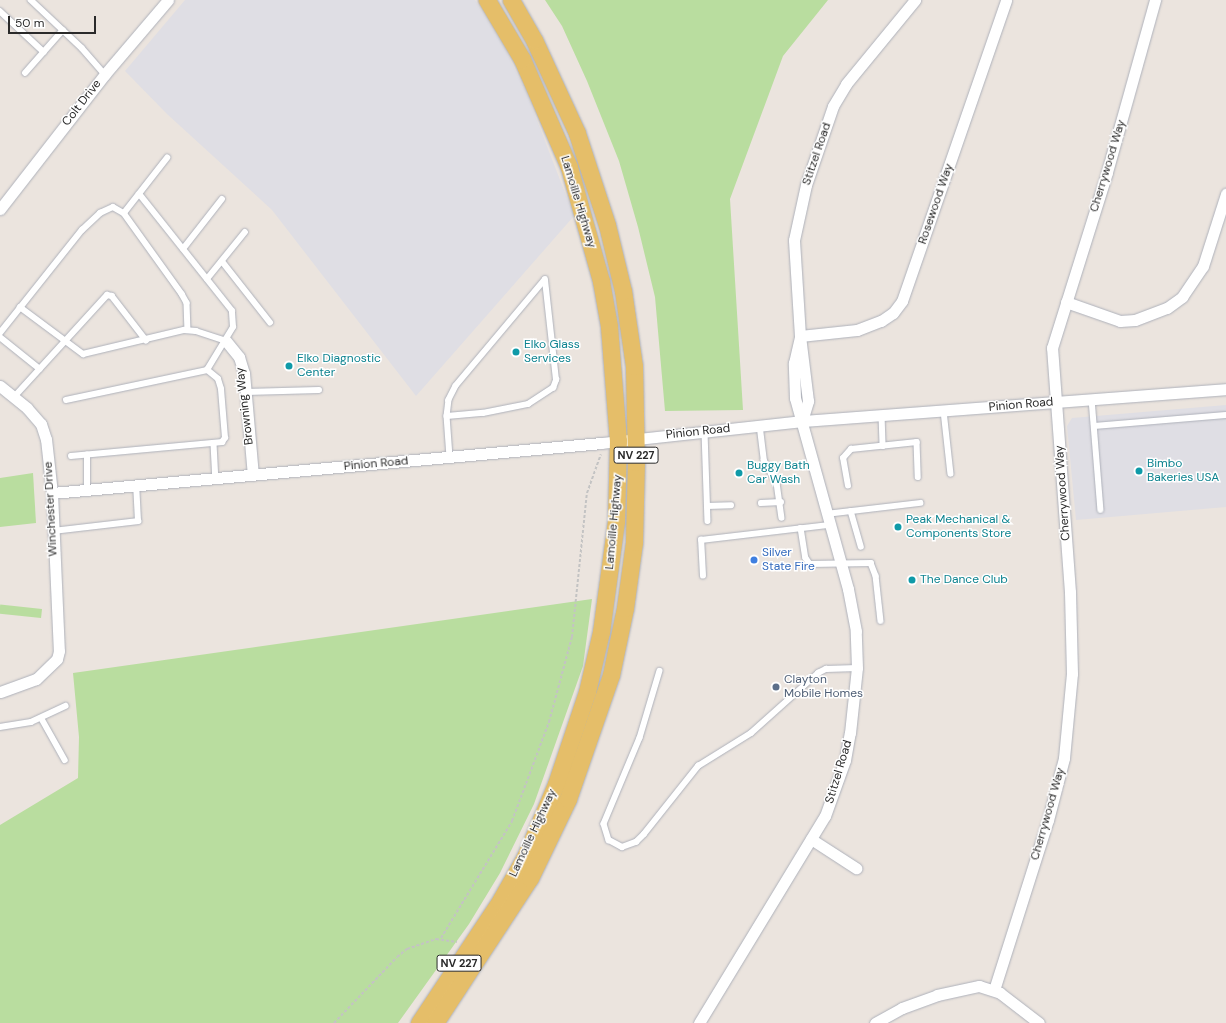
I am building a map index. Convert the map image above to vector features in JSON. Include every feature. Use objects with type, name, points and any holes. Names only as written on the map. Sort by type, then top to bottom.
[{"type":"main road","name":"Lamoille Highway","points":[[419,1023],[471,947],[500,901],[544,816],[570,746],[587,692],[601,632],[613,548],[618,483],[618,441],[609,326],[601,282],[583,212],[569,167],[544,106],[522,59],[487,0]]},
{"type":"main road","name":"Lamoille Highway","points":[[435,1023],[530,878],[550,839],[583,761],[611,675],[625,608],[636,505],[634,366],[623,291],[607,225],[592,172],[564,100],[511,0]]},
{"type":"street","name":"Colt Drive","points":[[0,209],[105,74],[168,0]]},
{"type":"street","name":"Stitzel Road","points":[[699,1023],[825,816],[845,760],[857,668],[856,631],[840,563],[795,398],[794,363],[800,336],[794,240],[798,217],[833,106],[846,84],[915,0]]},
{"type":"street","name":"Rosewood Way","points":[[800,336],[857,330],[881,321],[893,313],[902,301],[1006,0]]},
{"type":"street","name":"Cherrywood Way","points":[[994,990],[1064,758],[1072,659],[1070,592],[1052,348],[1107,172],[1155,0]]},
{"type":"street","points":[[1066,302],[1120,321],[1135,320],[1167,308],[1194,283],[1203,266],[1226,194]]},
{"type":"street","name":"Browning Way","points":[[226,341],[239,357],[246,392],[253,475]]},
{"type":"street","name":"Winchester Drive","points":[[0,386],[14,397],[41,424],[46,439],[52,493],[59,651],[57,659],[36,679],[0,692]]},
{"type":"street","name":"Pinion Road","points":[[52,493],[636,440],[802,421],[1226,389]]},
{"type":"street","points":[[811,839],[856,868]]},
{"type":"street","points":[[875,1023],[902,1008],[937,995],[973,986],[994,990],[1039,1023]]},
{"type":"lane","points":[[31,0],[63,30],[105,74]]},
{"type":"lane","points":[[0,11],[44,52]]},
{"type":"lane","points":[[25,73],[63,30]]},
{"type":"lane","points":[[124,213],[167,158]]},
{"type":"lane","points":[[66,400],[207,370],[226,341],[233,326],[232,311],[139,194]]},
{"type":"lane","points":[[183,249],[222,200]]},
{"type":"lane","points":[[0,332],[92,219],[113,207],[124,213],[182,294],[187,303],[188,330]]},
{"type":"lane","points":[[207,279],[245,232]]},
{"type":"lane","points":[[222,261],[270,322]]},
{"type":"lane","points":[[446,416],[483,413],[528,404],[553,388],[556,380],[545,280],[456,386],[448,400],[446,416],[450,457]]},
{"type":"lane","points":[[14,397],[65,343],[107,295],[112,296],[146,340]]},
{"type":"lane","points":[[20,306],[65,343],[78,352],[86,354],[188,330],[226,341]]},
{"type":"lane","points":[[0,337],[40,369]]},
{"type":"lane","points":[[71,456],[214,444],[225,438],[221,389],[218,379],[207,370]]},
{"type":"lane","points":[[246,392],[319,390]]},
{"type":"lane","points":[[1092,399],[1101,510]]},
{"type":"lane","points":[[944,411],[951,474]]},
{"type":"lane","points":[[882,415],[884,446]]},
{"type":"lane","points":[[1094,426],[1226,415]]},
{"type":"lane","points":[[760,425],[764,460],[777,483],[781,502],[782,518]]},
{"type":"lane","points":[[705,432],[708,521]]},
{"type":"lane","points":[[848,486],[842,458],[846,452],[884,446],[917,442],[918,477]]},
{"type":"lane","points":[[214,444],[216,478]]},
{"type":"lane","points":[[87,455],[87,490]]},
{"type":"lane","points":[[53,531],[138,521],[136,486]]},
{"type":"lane","points":[[761,503],[781,502]]},
{"type":"lane","points":[[826,514],[920,504]]},
{"type":"lane","points":[[707,506],[731,505]]},
{"type":"lane","points":[[851,511],[861,547]]},
{"type":"lane","points":[[703,576],[701,540],[829,525]]},
{"type":"lane","points":[[801,528],[807,562],[813,565],[868,562],[874,567],[881,621]]},
{"type":"lane","points":[[660,671],[640,738],[604,824],[609,840],[622,847],[636,842],[644,834],[698,766],[751,733],[818,673],[826,669],[857,668]]},
{"type":"lane","points":[[0,727],[42,719],[66,706]]},
{"type":"lane","points":[[42,719],[65,760]]},
{"type":"path","points":[[441,938],[514,817],[561,684],[576,613],[587,494],[600,457]]},
{"type":"path","points":[[334,1023],[397,957],[420,943],[441,938],[471,947]]},
{"type":"shaded area","points":[[185,0],[475,0],[506,51],[526,92],[574,216],[416,396],[272,210],[167,114],[125,71]]},
{"type":"shaded area","points":[[1226,405],[1226,507],[1076,520],[1067,426],[1072,418]]},
{"type":"green space","points":[[545,0],[828,0],[783,56],[730,199],[743,410],[665,411],[655,297],[638,227],[619,161],[587,81],[562,26]]},
{"type":"green space","points":[[33,473],[36,523],[0,527],[0,478]]},
{"type":"green space","points":[[592,599],[583,666],[534,804],[500,873],[469,924],[398,1023],[0,1023],[0,825],[78,778],[79,737],[73,673]]},
{"type":"green space","points":[[0,605],[42,609],[41,618],[0,614]]},
{"type":"place","name":"Elko Glass Services","points":[[516,352]]},
{"type":"place","name":"Elko Diagnostic Center","points":[[289,366]]},
{"type":"place","name":"Bimbo Bakeries USA","points":[[1139,471]]},
{"type":"place","name":"Buggy Bath Car Wash","points":[[739,473]]},
{"type":"place","name":"Peak Mechanical & Components Store","points":[[898,527]]},
{"type":"place","name":"Silver State Fire","points":[[754,560]]},
{"type":"place","name":"The Dance Club","points":[[912,580]]},
{"type":"place","name":"Clayton Mobile Homes","points":[[776,687]]}]
